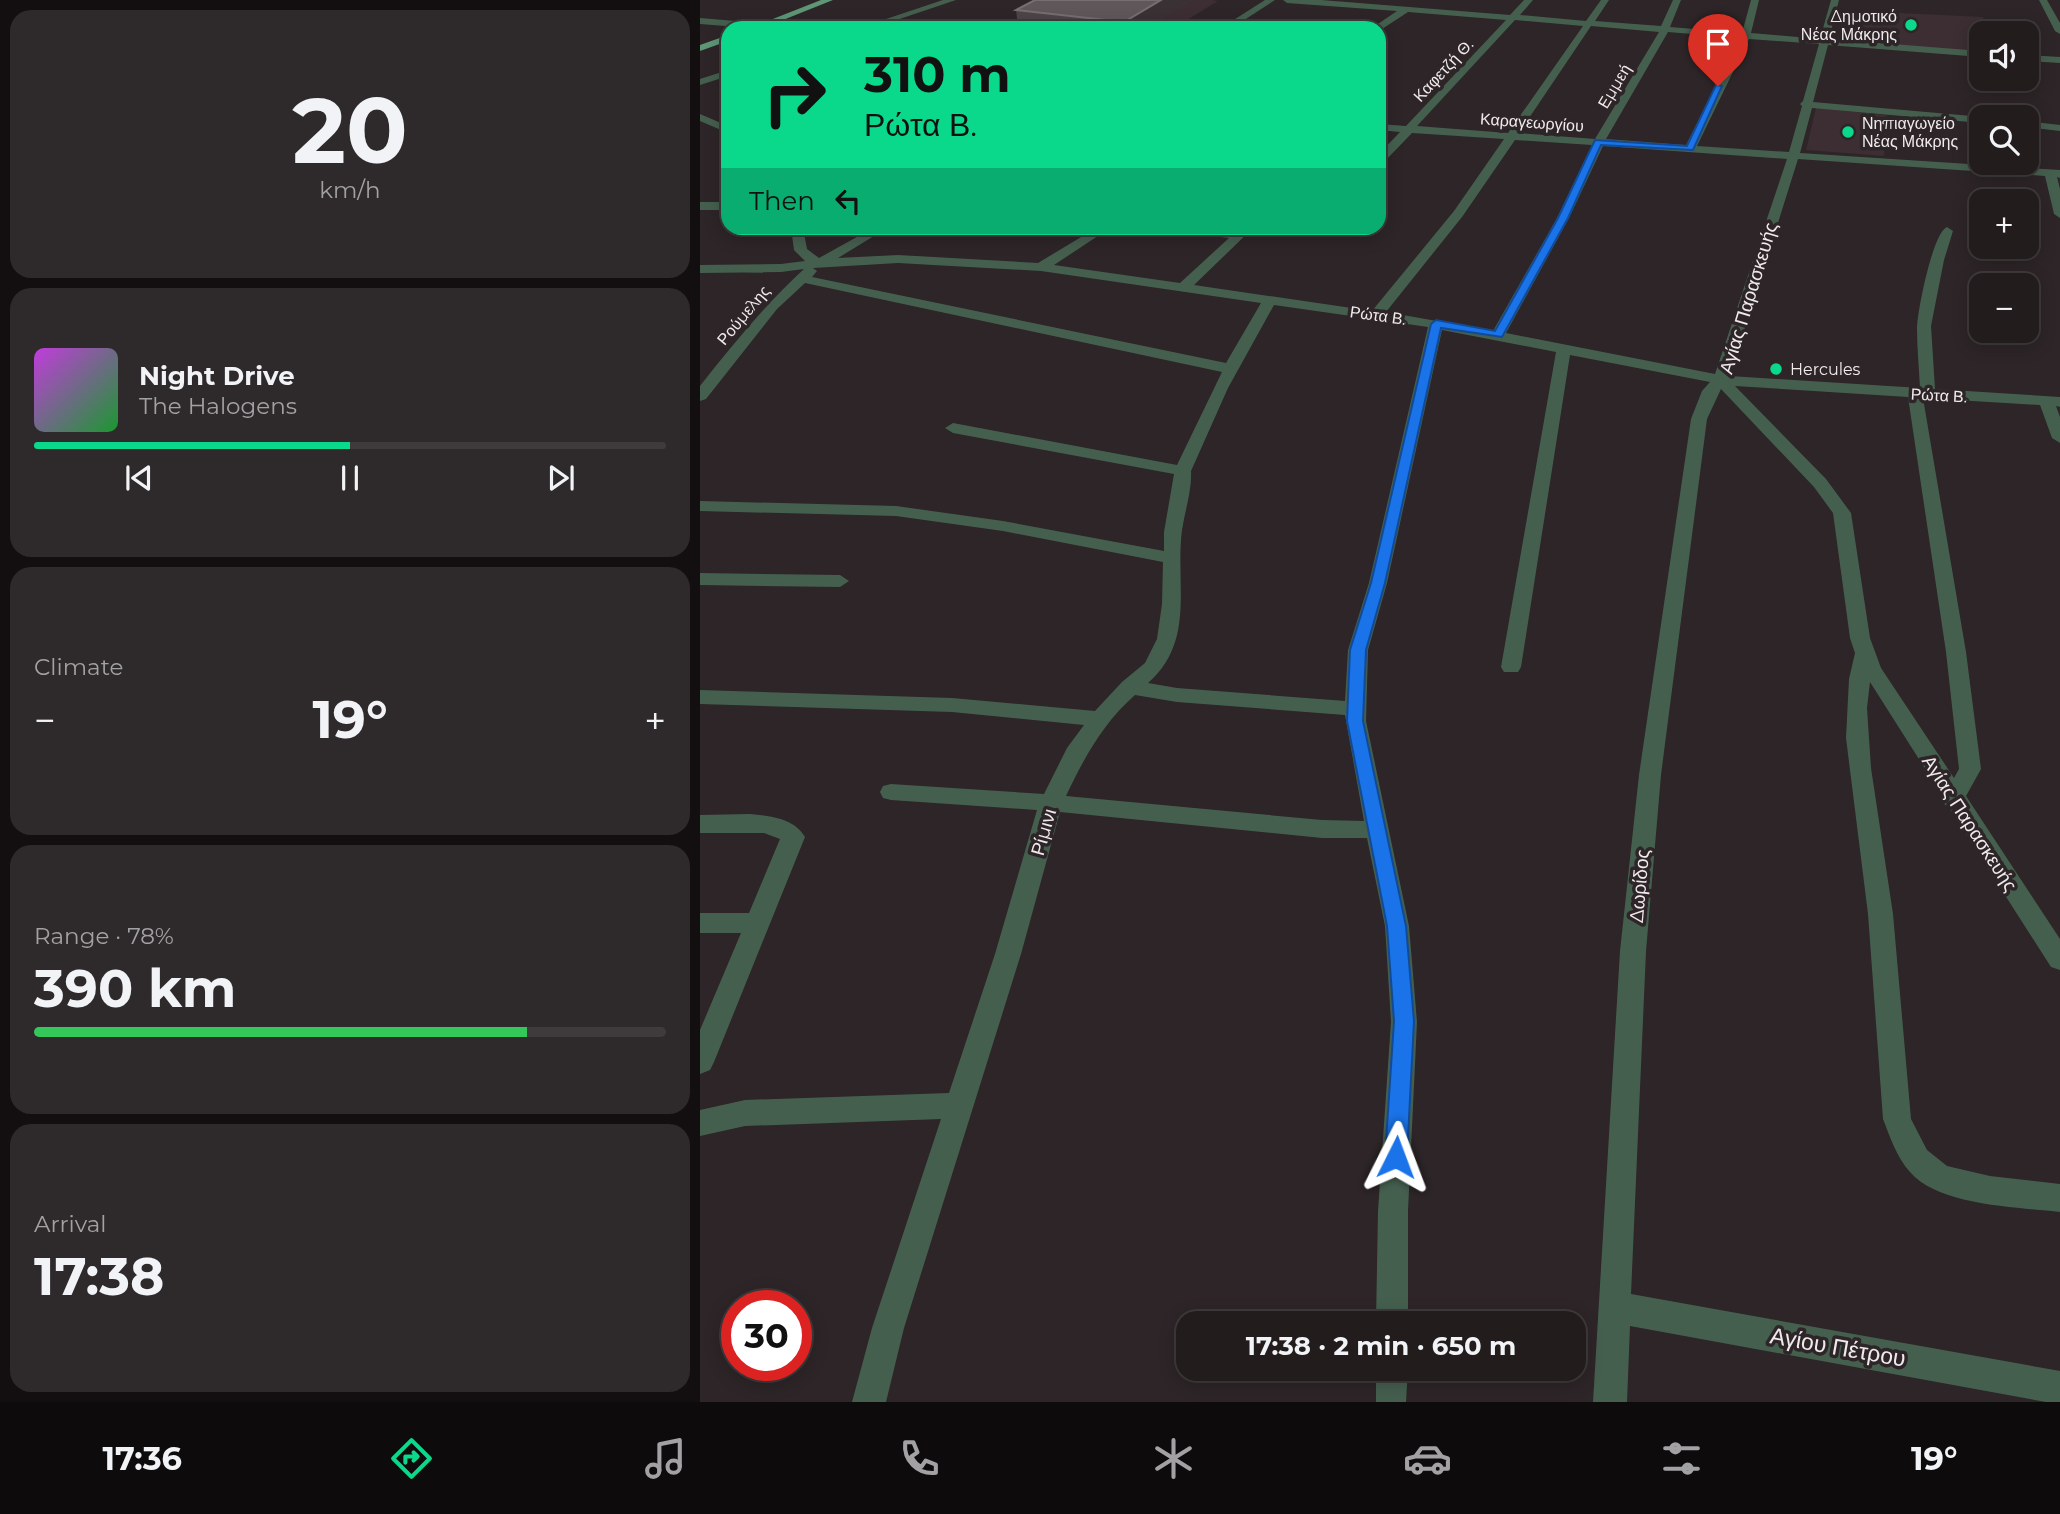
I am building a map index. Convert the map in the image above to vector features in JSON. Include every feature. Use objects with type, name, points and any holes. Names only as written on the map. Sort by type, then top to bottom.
[{"type":"main road","points":[[773,21],[830,0]]},
{"type":"main road","points":[[700,48],[721,40]]},
{"type":"street","points":[[886,21],[952,0]]},
{"type":"street","points":[[1237,21],[1271,0]]},
{"type":"street","points":[[1287,0],[1510,20],[1969,53]]},
{"type":"street","name":"Καφετζή Θ.","points":[[1386,154],[1529,0]]},
{"type":"street","points":[[1377,314],[1458,214],[1605,0]]},
{"type":"street","name":"Εμμεή","points":[[1499,335],[1563,218],[1598,142],[1664,31],[1677,0]]},
{"type":"street","points":[[1690,148],[1745,37],[1755,0]]},
{"type":"street","name":"Αγίας Παρασκευής","points":[[1835,0],[1825,43],[1805,104],[1794,155],[1721,380],[1820,483],[1842,513],[1860,638],[1871,668],[1953,799],[2060,960]]},
{"type":"street","points":[[2043,0],[2060,31]]},
{"type":"street","points":[[1386,23],[1405,10]]},
{"type":"street","points":[[700,21],[721,23]]},
{"type":"street","points":[[2039,59],[2060,60]]},
{"type":"street","points":[[700,82],[721,75]]},
{"type":"street","points":[[1805,104],[1969,119]]},
{"type":"street","points":[[700,117],[721,127]]},
{"type":"street","points":[[2039,126],[2060,128]]},
{"type":"street","name":"Καραγεωργίου","points":[[1386,128],[2055,173]]},
{"type":"street","points":[[2055,173],[2060,214]]},
{"type":"street","points":[[700,206],[721,206]]},
{"type":"street","points":[[1947,231],[1937,260],[1924,326],[1922,394],[1970,769],[1953,799]]},
{"type":"street","points":[[798,235],[801,250],[807,257],[820,263]]},
{"type":"street","name":"Ρούμελης","points":[[701,392],[772,306],[799,278],[867,235]]},
{"type":"street","points":[[1041,267],[1093,235]]},
{"type":"street","points":[[1185,286],[1239,235]]},
{"type":"street","points":[[852,243],[879,250],[898,259]]},
{"type":"street","name":"Ρώτα Β.","points":[[700,268],[781,268],[898,259],[1041,267],[1377,314],[1499,335],[1721,380],[2053,402]]},
{"type":"street","points":[[799,278],[1231,369]]},
{"type":"street","name":"Ρίμινι","points":[[869,1402],[888,1328],[1008,954],[1051,803],[1078,748],[1129,687],[1154,667],[1167,639],[1174,532],[1184,484],[1183,471],[1231,369],[1270,299]]},
{"type":"street","points":[[1392,1311],[1393,1211],[1404,1021],[1397,926],[1355,721],[1358,650],[1378,583],[1436,324]]},
{"type":"street","points":[[1511,667],[1564,348]]},
{"type":"street","name":"Δωρίδος","points":[[1610,1402],[1633,951],[1650,775],[1699,419],[1710,391],[1721,380]]},
{"type":"street","points":[[2053,402],[2060,438]]},
{"type":"street","points":[[953,428],[1183,471]]},
{"type":"street","points":[[700,506],[919,514],[1174,558]]},
{"type":"street","points":[[700,579],[840,581]]},
{"type":"street","points":[[1866,651],[1858,678],[1856,730],[1877,885],[1897,1119],[1910,1151],[1928,1171],[1959,1184],[2060,1198]]},
{"type":"street","points":[[1129,687],[1177,695],[1356,709]]},
{"type":"street","points":[[700,697],[952,705],[1100,719]]},
{"type":"street","points":[[891,792],[1051,803],[1322,829],[1376,830]]},
{"type":"street","points":[[700,824],[775,824],[787,829],[793,837],[700,1062]]},
{"type":"street","points":[[700,923],[757,923]]},
{"type":"street","points":[[700,1123],[745,1114],[789,1110],[878,1110],[959,1105]]},
{"type":"street","name":"Αγίου Πέτρου","points":[[1615,1307],[2060,1388]]},
{"type":"shaded area","points":[[1071,0],[1218,1],[1185,21],[1036,21]]},
{"type":"shaded area","name":"Δημοτικό Νέας Μάκρης","points":[[1839,10],[1983,17],[1984,21],[1969,21],[1969,51],[1838,43]]},
{"type":"shaded area","name":"Νηπιαγωγείο Νέας Μάκρης","points":[[1816,108],[1887,115],[1884,156],[1806,150]]},
{"type":"building","points":[[1035,0],[1161,0],[1126,21],[1016,10]]},
{"type":"place","name":"Δημοτικό Νέας Μάκρης","points":[[1911,25]]},
{"type":"place","name":"Νηπιαγωγείο Νέας Μάκρης","points":[[1848,132]]},
{"type":"place","name":"Hercules","points":[[1776,369]]},
{"type":"route","points":[[1396,1157],[1404,1021],[1397,926],[1380,854],[1355,721],[1358,650],[1378,583],[1436,324],[1499,335],[1563,218],[1598,142],[1690,148],[1718,86]]}]
